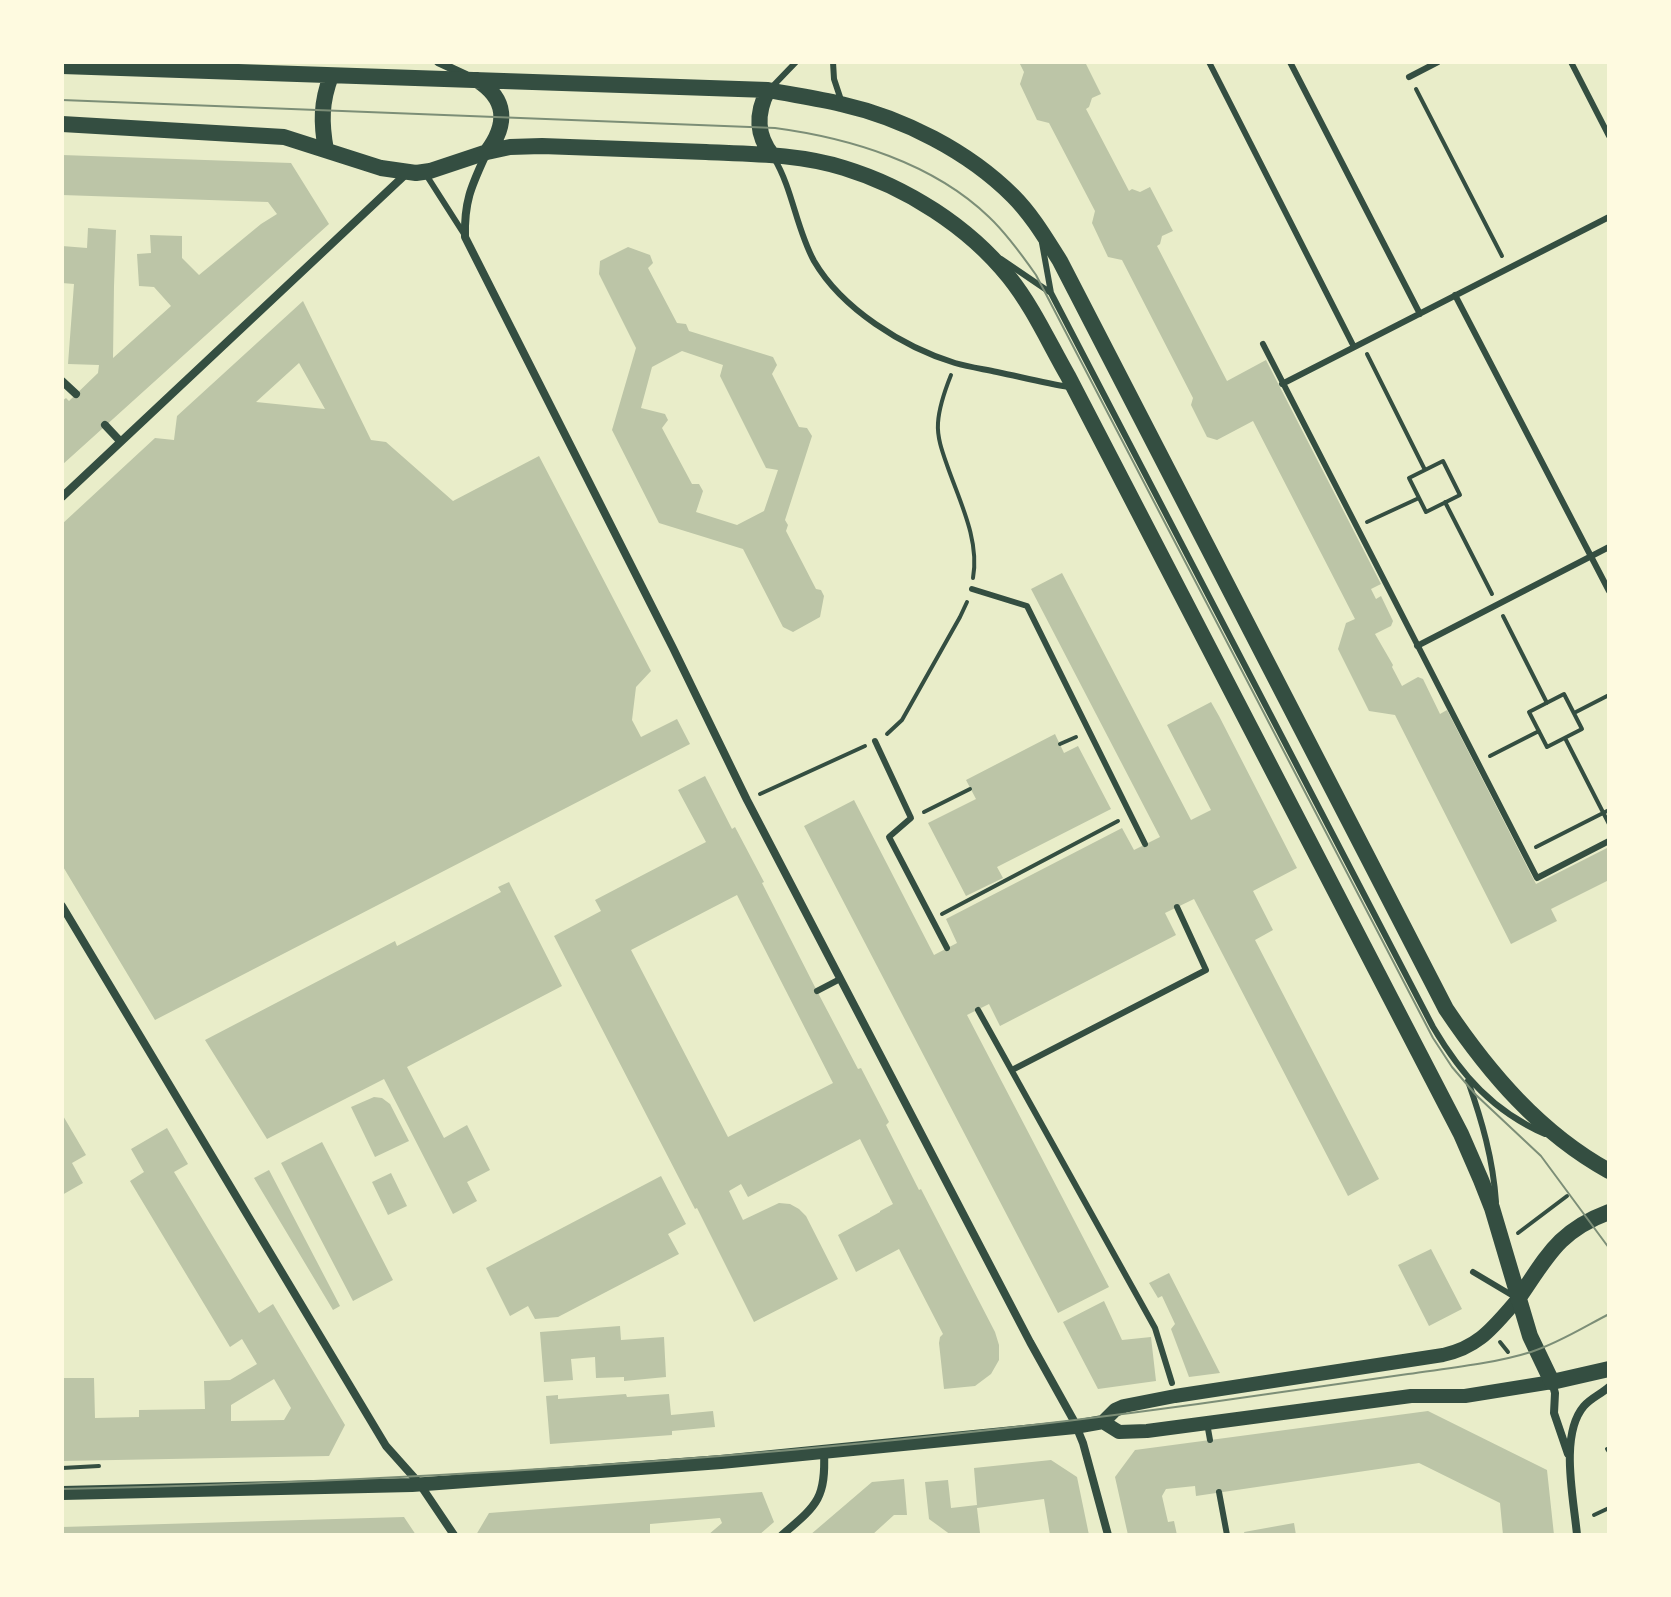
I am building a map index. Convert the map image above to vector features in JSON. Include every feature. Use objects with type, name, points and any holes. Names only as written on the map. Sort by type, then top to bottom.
[{"type":"main road","points":[[62,66],[334,69],[477,80],[768,90],[843,104],[883,117],[957,153],[989,174],[1015,198],[1039,227],[1060,261],[1446,1009],[1488,1068],[1525,1108],[1567,1144],[1609,1171]]},
{"type":"main road","points":[[326,150],[323,100],[334,69]]},
{"type":"main road","points":[[477,80],[493,92],[501,107],[499,131],[487,152]]},
{"type":"main road","points":[[768,90],[759,121],[762,139],[772,155]]},
{"type":"main road","points":[[62,124],[284,137],[381,168],[407,173],[425,173],[510,147],[772,155],[843,167],[884,184],[916,199],[978,244],[1017,287],[1073,388],[1461,1134],[1497,1226],[1536,1350],[1552,1382],[1609,1369]]},
{"type":"main road","points":[[1518,1299],[1558,1243],[1577,1227],[1609,1212]]},
{"type":"street","points":[[438,62],[477,80]]},
{"type":"street","points":[[487,152],[469,191],[465,237],[747,800],[1075,1427],[1087,1453],[1108,1535]]},
{"type":"street","points":[[62,497],[407,173]]},
{"type":"street","points":[[62,381],[76,394]]},
{"type":"street","points":[[105,425],[120,441]]},
{"type":"street","points":[[62,906],[386,1446],[419,1483],[454,1535]]},
{"type":"street","points":[[62,1493],[419,1483],[721,1462],[1075,1427],[1103,1422],[1124,1406],[1459,1351],[1488,1334],[1518,1299]]},
{"type":"street","points":[[1103,1422],[1119,1432],[1147,1431],[1411,1396],[1471,1395],[1552,1382],[1554,1413],[1570,1458]]},
{"type":"street","points":[[1577,1535],[1570,1458],[1573,1430],[1578,1414],[1609,1387]]},
{"type":"street","points":[[782,1535],[818,1501],[824,1481],[824,1452]]},
{"type":"lane","points":[[768,90],[796,62]]},
{"type":"lane","points":[[833,62],[834,79],[843,104]]},
{"type":"lane","points":[[1209,62],[1358,345]]},
{"type":"lane","points":[[1290,62],[1420,314]]},
{"type":"lane","points":[[1409,77],[1438,62]]},
{"type":"lane","points":[[1571,62],[1609,136]]},
{"type":"lane","points":[[772,155],[787,183],[814,259],[830,284],[852,307],[878,325],[955,363],[1073,388]]},
{"type":"lane","points":[[425,173],[465,237]]},
{"type":"lane","points":[[1282,384],[1609,217]]},
{"type":"lane","points":[[1039,227],[1051,293],[1420,1005],[1467,1077],[1495,1106],[1529,1127],[1567,1144]]},
{"type":"lane","points":[[978,244],[1051,293]]},
{"type":"lane","points":[[1455,295],[1609,591]]},
{"type":"lane","points":[[1263,344],[1537,878],[1609,841]]},
{"type":"lane","points":[[1417,646],[1609,547]]},
{"type":"lane","points":[[972,589],[1027,606],[1145,844]]},
{"type":"lane","points":[[875,741],[911,818],[889,837],[947,948]]},
{"type":"lane","points":[[1012,1070],[1206,970],[1177,907]]},
{"type":"lane","points":[[817,991],[840,979]]},
{"type":"lane","points":[[978,1010],[1155,1328],[1172,1383]]},
{"type":"lane","points":[[1467,1077],[1494,1173],[1497,1226]]},
{"type":"lane","points":[[1473,1272],[1518,1299]]},
{"type":"lane","points":[[1207,1423],[1210,1440]]},
{"type":"lane","points":[[1219,1492],[1227,1535]]},
{"type":"path","points":[[1409,77],[1508,268]]},
{"type":"path","points":[[1358,345],[1425,470]]},
{"type":"path","points":[[747,800],[888,733],[902,720],[960,617],[972,589],[974,555],[970,531],[939,442],[938,425],[944,391],[955,363]]},
{"type":"path","points":[[1443,461],[1460,495],[1426,512],[1419,498],[1409,478],[1443,461]]},
{"type":"path","points":[[1356,527],[1419,498]]},
{"type":"path","points":[[1445,502],[1547,703]]},
{"type":"path","points":[[1564,694],[1582,729],[1547,747],[1529,712],[1547,703],[1564,694]]},
{"type":"path","points":[[1574,713],[1609,695]]},
{"type":"path","points":[[1477,763],[1539,731]]},
{"type":"path","points":[[1565,738],[1606,811],[1609,824]]},
{"type":"path","points":[[911,818],[970,789]]},
{"type":"path","points":[[1524,853],[1606,811]]},
{"type":"path","points":[[932,919],[1131,815]]},
{"type":"path","points":[[1516,1235],[1567,1196]]},
{"type":"path","points":[[1498,1340],[1508,1352]]},
{"type":"path","points":[[62,1468],[99,1466]]},
{"type":"path","points":[[1594,1515],[1609,1508]]},
{"type":"building","points":[[1019,62],[1085,62],[1101,94],[1092,98],[1086,109],[1129,191],[1140,192],[1150,187],[1173,231],[1162,236],[1157,246],[1227,381],[1266,360],[1381,584],[1371,589],[1376,599],[1381,596],[1393,621],[1391,626],[1375,634],[1392,667],[1402,686],[1418,677],[1423,679],[1440,714],[1447,710],[1536,884],[1609,847],[1609,880],[1551,909],[1557,921],[1511,944],[1395,715],[1369,711],[1338,649],[1346,623],[1355,619],[1253,421],[1217,440],[1207,437],[1191,405],[1193,398],[1122,260],[1108,257],[1092,223],[1095,211],[1049,123],[1037,120],[1020,84],[1024,72]]},
{"type":"building","points":[[62,155],[291,163],[329,224],[62,465],[62,401],[66,398],[69,401],[98,373],[99,365],[68,364],[74,284],[62,283],[62,246],[87,248],[88,228],[116,230],[113,358],[171,306],[154,287],[139,286],[137,254],[151,253],[150,235],[182,236],[182,258],[199,275],[277,214],[268,202],[62,195]]},
{"type":"building","points":[[628,247],[650,255],[653,263],[648,268],[677,323],[686,324],[689,331],[773,357],[777,365],[772,374],[799,427],[807,428],[812,436],[785,520],[788,525],[786,531],[816,589],[821,590],[824,596],[820,617],[793,632],[783,627],[743,549],[659,523],[612,430],[636,348],[599,274],[600,261]],"holes":[[[682,351],[723,365],[720,376],[766,468],[778,470],[764,511],[737,525],[696,512],[703,491],[699,484],[692,484],[662,428],[668,420],[665,414],[641,408],[652,367]]]},
{"type":"building","points":[[303,301],[371,440],[386,442],[453,501],[539,456],[651,671],[636,687],[632,720],[641,737],[677,719],[690,744],[155,1020],[62,865],[62,524],[155,438],[174,440],[177,416]],"holes":[[[299,363],[325,409],[256,402]]]},
{"type":"building","points":[[1062,573],[1191,820],[1211,810],[1167,725],[1211,702],[1219,716],[1297,868],[1253,891],[1273,930],[1255,940],[1379,1179],[1348,1196],[1194,899],[1165,913],[1176,935],[1000,1026],[989,1004],[967,1015],[1109,1287],[1058,1313],[804,826],[854,800],[934,955],[957,943],[946,919],[1122,828],[1134,850],[1160,837],[1031,589]]},
{"type":"building","points":[[1055,734],[1064,753],[1078,746],[1111,809],[997,867],[1003,878],[966,896],[928,823],[976,799],[966,780]]},
{"type":"building","points":[[705,776],[732,829],[735,827],[817,991],[889,1122],[886,1125],[919,1190],[995,1332],[999,1360],[991,1374],[975,1386],[944,1389],[939,1343],[943,1334],[899,1249],[856,1272],[838,1235],[893,1204],[860,1139],[748,1197],[741,1184],[729,1191],[743,1220],[779,1203],[799,1209],[806,1216],[838,1279],[754,1322],[554,936],[601,911],[595,900],[706,842],[678,790]],"holes":[[[737,895],[833,1083],[728,1137],[631,950]]]},
{"type":"building","points":[[509,882],[562,986],[407,1067],[444,1138],[467,1125],[490,1170],[467,1182],[477,1201],[453,1214],[384,1079],[267,1139],[205,1040],[395,941],[397,946],[501,892],[498,887]]},
{"type":"building","points":[[374,1097],[390,1104],[409,1141],[375,1157],[351,1107]]},
{"type":"building","points":[[62,1114],[86,1155],[72,1163],[83,1183],[62,1195]]},
{"type":"building","points":[[167,1128],[188,1164],[174,1172],[259,1313],[273,1304],[345,1425],[329,1456],[62,1461],[62,1378],[94,1378],[95,1418],[139,1417],[139,1410],[205,1409],[204,1381],[230,1380],[257,1364],[242,1339],[230,1347],[130,1181],[144,1172],[131,1149]],"holes":[[[274,1379],[291,1408],[284,1420],[231,1421],[231,1405]]]},
{"type":"building","points":[[322,1142],[393,1280],[353,1301],[281,1163]]},
{"type":"building","points":[[269,1170],[340,1306],[333,1310],[254,1178]]},
{"type":"building","points":[[391,1173],[407,1206],[388,1215],[372,1182]]},
{"type":"building","points":[[661,1176],[686,1224],[668,1234],[679,1254],[558,1317],[535,1319],[528,1306],[510,1316],[486,1268]]},
{"type":"building","points":[[1431,1249],[1462,1309],[1429,1326],[1398,1265]]},
{"type":"building","points":[[1169,1273],[1220,1373],[1189,1377],[1171,1329],[1175,1324],[1162,1296],[1158,1298],[1149,1283]]},
{"type":"building","points":[[1104,1301],[1122,1340],[1151,1337],[1156,1381],[1098,1389],[1063,1322]]},
{"type":"building","points":[[620,1326],[621,1340],[664,1337],[666,1377],[624,1381],[624,1377],[596,1378],[595,1357],[571,1359],[573,1380],[544,1382],[540,1332]]},
{"type":"building","points":[[626,1394],[627,1397],[669,1394],[671,1415],[713,1411],[715,1427],[672,1431],[672,1435],[550,1444],[546,1396],[558,1395],[558,1399]]},
{"type":"building","points":[[1428,1411],[1547,1470],[1554,1535],[1503,1535],[1500,1503],[1419,1463],[1196,1496],[1195,1486],[1166,1489],[1162,1496],[1168,1522],[1174,1521],[1177,1535],[1128,1535],[1115,1477],[1135,1450]]},
{"type":"building","points":[[1051,1460],[1077,1477],[1089,1535],[1050,1535],[1044,1499],[977,1508],[980,1533],[951,1535],[929,1519],[925,1482],[948,1480],[951,1508],[977,1505],[974,1468]]},
{"type":"building","points":[[904,1479],[907,1515],[894,1515],[872,1535],[810,1535],[872,1482]]},
{"type":"building","points":[[762,1492],[774,1522],[759,1535],[708,1535],[722,1523],[720,1518],[650,1524],[650,1535],[476,1535],[489,1513]]},
{"type":"building","points":[[404,1517],[416,1535],[62,1535],[62,1527]]},
{"type":"building","points":[[1294,1523],[1296,1535],[1245,1535],[1244,1532]]},
{"type":"tram line","points":[[62,100],[775,128],[861,146],[889,156],[967,198],[1002,230],[1036,275],[1433,1038],[1476,1095],[1541,1156],[1609,1248]]},
{"type":"tram line","points":[[62,1489],[347,1480],[631,1463],[773,1452],[1057,1422],[1501,1360],[1551,1344],[1609,1314]]}]
